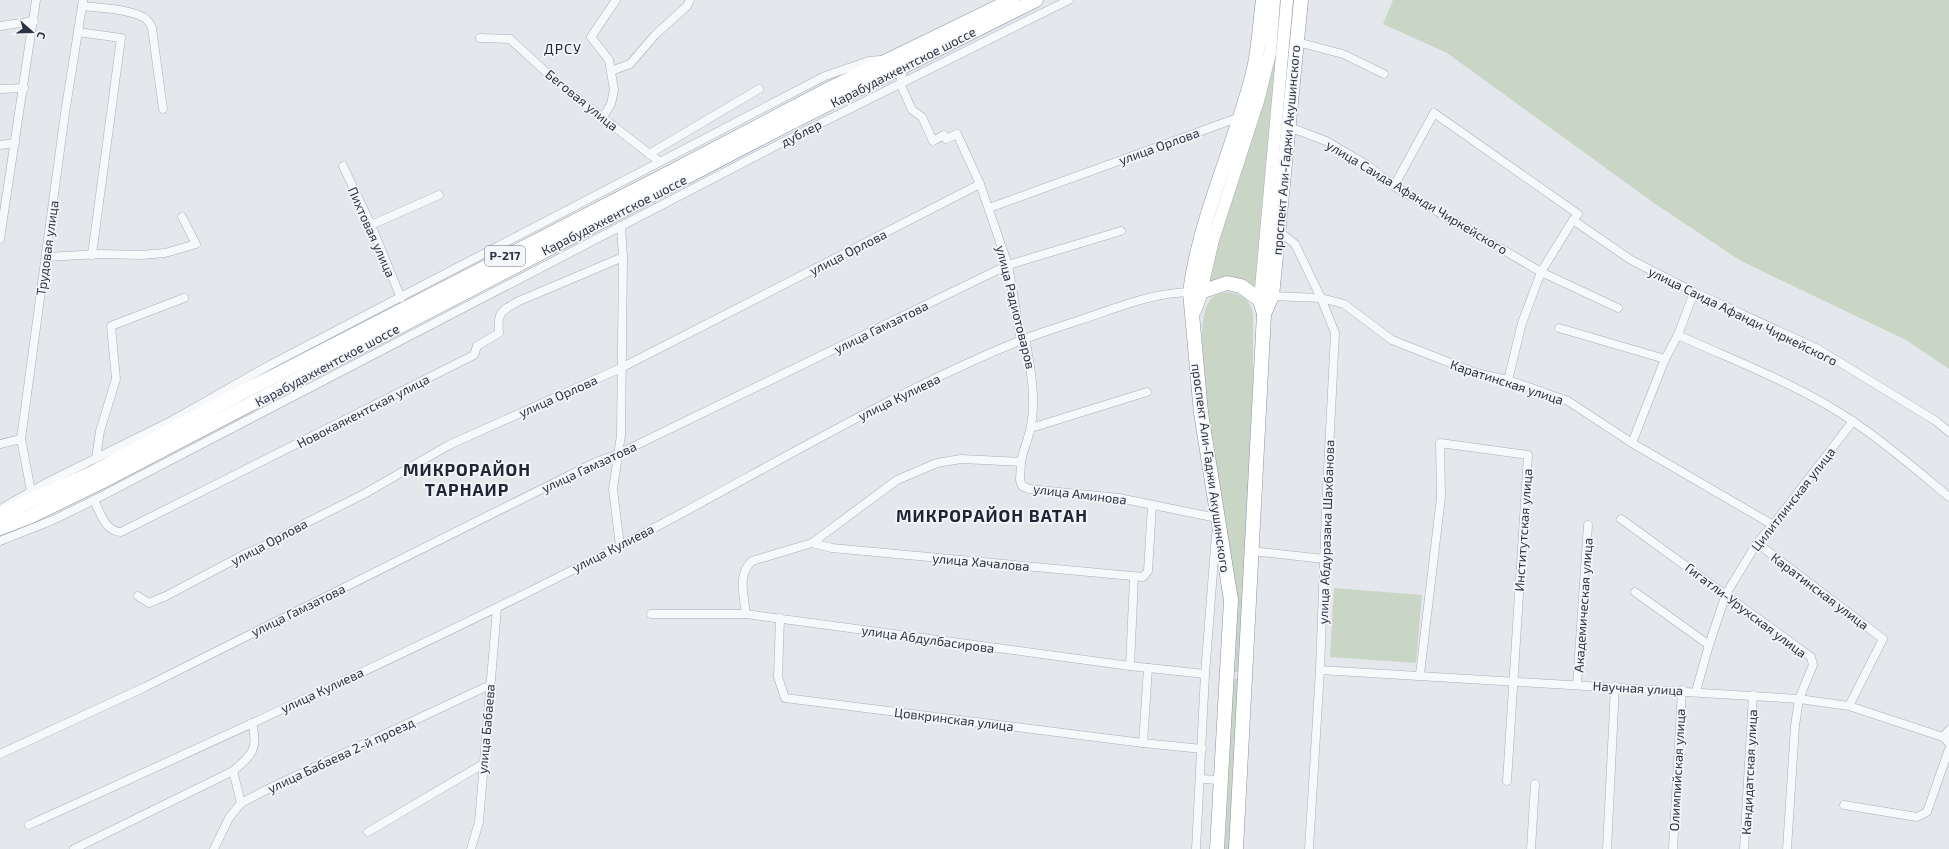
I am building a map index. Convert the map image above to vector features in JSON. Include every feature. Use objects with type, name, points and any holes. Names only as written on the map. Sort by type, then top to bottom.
[{"type":"highway","name":"Карабудахкентское шоссе","points":[[0,528],[29,517],[172,446],[899,62],[1012,0]]},
{"type":"highway","name":"Карабудахкентское шоссе","points":[[0,514],[96,472],[240,393],[667,174],[831,88],[899,62],[1036,0]]},
{"type":"highway","points":[[1263,0],[1256,56],[1240,117],[1205,227],[1192,275],[1196,292],[1226,283],[1241,286],[1266,298]]},
{"type":"highway","name":"проспект Али-Гаджи Акушинского","points":[[1236,849],[1264,314],[1279,231],[1301,0]]},
{"type":"highway","name":"проспект Али-Гаджи Акушинского","points":[[1196,292],[1193,315],[1200,413],[1230,600],[1217,849]]},
{"type":"highway","points":[[1227,670],[1235,676],[1246,672]]},
{"type":"main road","points":[[1196,292],[1258,101],[1270,53],[1274,0]]},
{"type":"main road","points":[[1266,298],[1287,0]]},
{"type":"street","points":[[0,239],[3,203],[24,88],[36,0]]},
{"type":"street","points":[[603,117],[611,104],[614,90],[609,60],[591,37],[616,0]]},
{"type":"street","points":[[611,71],[630,64],[655,35],[687,6],[690,0]]},
{"type":"street","name":"дублер","points":[[0,541],[54,520],[94,500],[621,226],[900,83],[1069,0]]},
{"type":"street","points":[[83,3],[128,12],[139,15],[148,20],[152,28],[163,109]]},
{"type":"street","name":"Трудовая улица","points":[[31,491],[21,439],[65,113],[83,3]]},
{"type":"street","points":[[0,26],[34,21]]},
{"type":"street","points":[[78,32],[121,38],[92,255]]},
{"type":"street","name":"Беговая улица","points":[[480,38],[510,40],[559,84],[660,162]]},
{"type":"street","points":[[1297,42],[1343,54],[1384,74]]},
{"type":"street","points":[[0,514],[5,506],[31,491],[173,420],[268,366],[825,76],[869,61],[899,62],[900,83]]},
{"type":"street","name":"улица Радиотоваров","points":[[900,83],[912,110],[922,117],[933,141],[944,135],[946,139],[958,134],[980,184],[1008,265],[1022,340],[1026,343],[1033,381],[1034,399],[1031,428],[1021,462]]},
{"type":"street","points":[[0,89],[24,88]]},
{"type":"street","points":[[648,154],[759,89]]},
{"type":"street","points":[[1394,186],[1434,113],[1578,214],[1541,272],[1522,323],[1508,380]]},
{"type":"street","name":"улица Орлова","points":[[989,208],[1240,117]]},
{"type":"street","name":"улица Саида Афанди Чиркейского","points":[[1289,127],[1326,141],[1367,165],[1394,186],[1541,272]]},
{"type":"street","points":[[0,145],[15,143]]},
{"type":"street","name":"Пихтовая улица","points":[[343,166],[371,225],[400,298]]},
{"type":"street","name":"улица Орлова","points":[[138,596],[149,603],[166,596],[364,494],[449,445],[621,368],[980,184]]},
{"type":"street","points":[[371,225],[439,195]]},
{"type":"street","points":[[46,257],[166,253],[196,244],[182,217]]},
{"type":"street","name":"улица Саида Афанди Чиркейского","points":[[1573,220],[1631,260],[1694,292],[1818,350],[1936,421],[1949,432]]},
{"type":"street","points":[[620,546],[613,489],[616,455],[620,435],[623,257],[621,226]]},
{"type":"street","name":"улица Гамзатова","points":[[0,754],[145,686],[596,462],[616,455],[1008,265],[1121,231]]},
{"type":"street","name":"улица Абдуразака Шахбанова","points":[[1279,231],[1295,244],[1321,298],[1335,333],[1320,670],[1309,849]]},
{"type":"street","name":"Новокаякентская улица","points":[[94,500],[108,527],[114,532],[121,532],[474,355],[477,346],[499,334],[497,318],[503,310],[519,301],[623,257]]},
{"type":"street","points":[[1541,272],[1618,308]]},
{"type":"street","name":"улица Кулиева","points":[[29,825],[252,723],[497,608],[620,546],[905,392],[1022,340],[1140,300],[1177,292],[1196,292]]},
{"type":"street","points":[[1632,443],[1665,359],[1678,335],[1694,292]]},
{"type":"street","points":[[96,458],[100,431],[116,379],[111,326],[184,298]]},
{"type":"street","name":"Каратинская улица","points":[[1266,298],[1321,298],[1344,304],[1392,340],[1476,373],[1508,380],[1568,401],[1632,443],[1773,525]]},
{"type":"street","points":[[1559,328],[1665,359]]},
{"type":"street","points":[[1678,335],[1798,390],[1853,421],[1909,463],[1949,497]]},
{"type":"street","points":[[1031,428],[1147,392]]},
{"type":"street","name":"Цилитлинская улица","points":[[1696,691],[1726,594],[1757,542],[1773,525],[1853,421]]},
{"type":"street","points":[[0,444],[21,439]]},
{"type":"street","name":"Институтская улица","points":[[1420,674],[1441,497],[1440,443],[1528,455],[1507,782]]},
{"type":"street","points":[[746,614],[742,577],[745,568],[752,561],[812,543],[897,480],[936,463],[961,459],[1021,462]]},
{"type":"street","name":"улица Аминова","points":[[1021,462],[1020,480],[1022,486],[1029,488],[1119,498],[1217,518]]},
{"type":"street","name":"улица Хачалова","points":[[812,543],[832,548],[1143,577],[1148,571],[1152,505]]},
{"type":"street","points":[[1196,849],[1205,674],[1217,518]]},
{"type":"street","name":"Гигатли-Урухская улица","points":[[1621,518],[1811,657],[1813,665],[1799,698],[1795,726],[1787,849]]},
{"type":"street","name":"Академическая улица","points":[[1577,684],[1588,525]]},
{"type":"street","name":"Каратинская улица","points":[[1757,542],[1883,639],[1849,706]]},
{"type":"street","points":[[1252,551],[1324,558]]},
{"type":"street","points":[[1130,666],[1134,577]]},
{"type":"street","points":[[1635,592],[1709,645]]},
{"type":"street","name":"улица Бабаева","points":[[471,849],[479,822],[497,608]]},
{"type":"street","name":"улица Абдулбасирова","points":[[650,614],[746,614],[1130,666],[1205,674]]},
{"type":"street","name":"Цовкринская улица","points":[[780,618],[778,677],[785,698],[1143,743],[1202,749]]},
{"type":"street","points":[[1143,743],[1148,668]]},
{"type":"street","name":"Научная улица","points":[[1320,670],[1420,674],[1799,698],[1849,706],[1946,740]]},
{"type":"street","name":"улица Бабаева 2-й проезд","points":[[214,849],[229,818],[241,803],[276,785],[490,685]]},
{"type":"street","points":[[1607,849],[1615,686]]},
{"type":"street","name":"Олимпийская улица","points":[[1673,849],[1682,690]]},
{"type":"street","name":"Кандидатская улица","points":[[1744,849],[1753,695]]},
{"type":"street","points":[[74,849],[233,772],[248,759],[254,748],[256,736],[252,723]]},
{"type":"street","points":[[1946,740],[1949,730]]},
{"type":"street","points":[[1844,806],[1917,817],[1927,812],[1949,749]]},
{"type":"street","points":[[368,832],[483,764]]},
{"type":"street","points":[[233,772],[241,803]]},
{"type":"street","points":[[1200,779],[1221,780]]},
{"type":"street","points":[[1531,849],[1535,784]]},
{"type":"green space","points":[[1279,0],[1283,0],[1255,288],[1208,284]]},
{"type":"green space","points":[[1393,0],[1949,0],[1949,369],[1906,340],[1741,261],[1654,203],[1447,53],[1383,24]]},
{"type":"green space","points":[[1229,292],[1238,294],[1245,298],[1252,309],[1253,314],[1253,384],[1239,672],[1233,672],[1205,386],[1202,340],[1202,327],[1207,305],[1212,298]]},
{"type":"green space","points":[[1334,588],[1422,595],[1416,663],[1330,657]]},
{"type":"green space","points":[[1233,679],[1239,679],[1230,849],[1225,849]]},
{"type":"district","name":"ДРСУ","points":[[563,49]]},
{"type":"district","name":"МИКРОРАЙОН ТАРНАИР","points":[[467,480]]},
{"type":"district","name":"МИКРОРАЙОН ВАТАН","points":[[992,516]]}]
